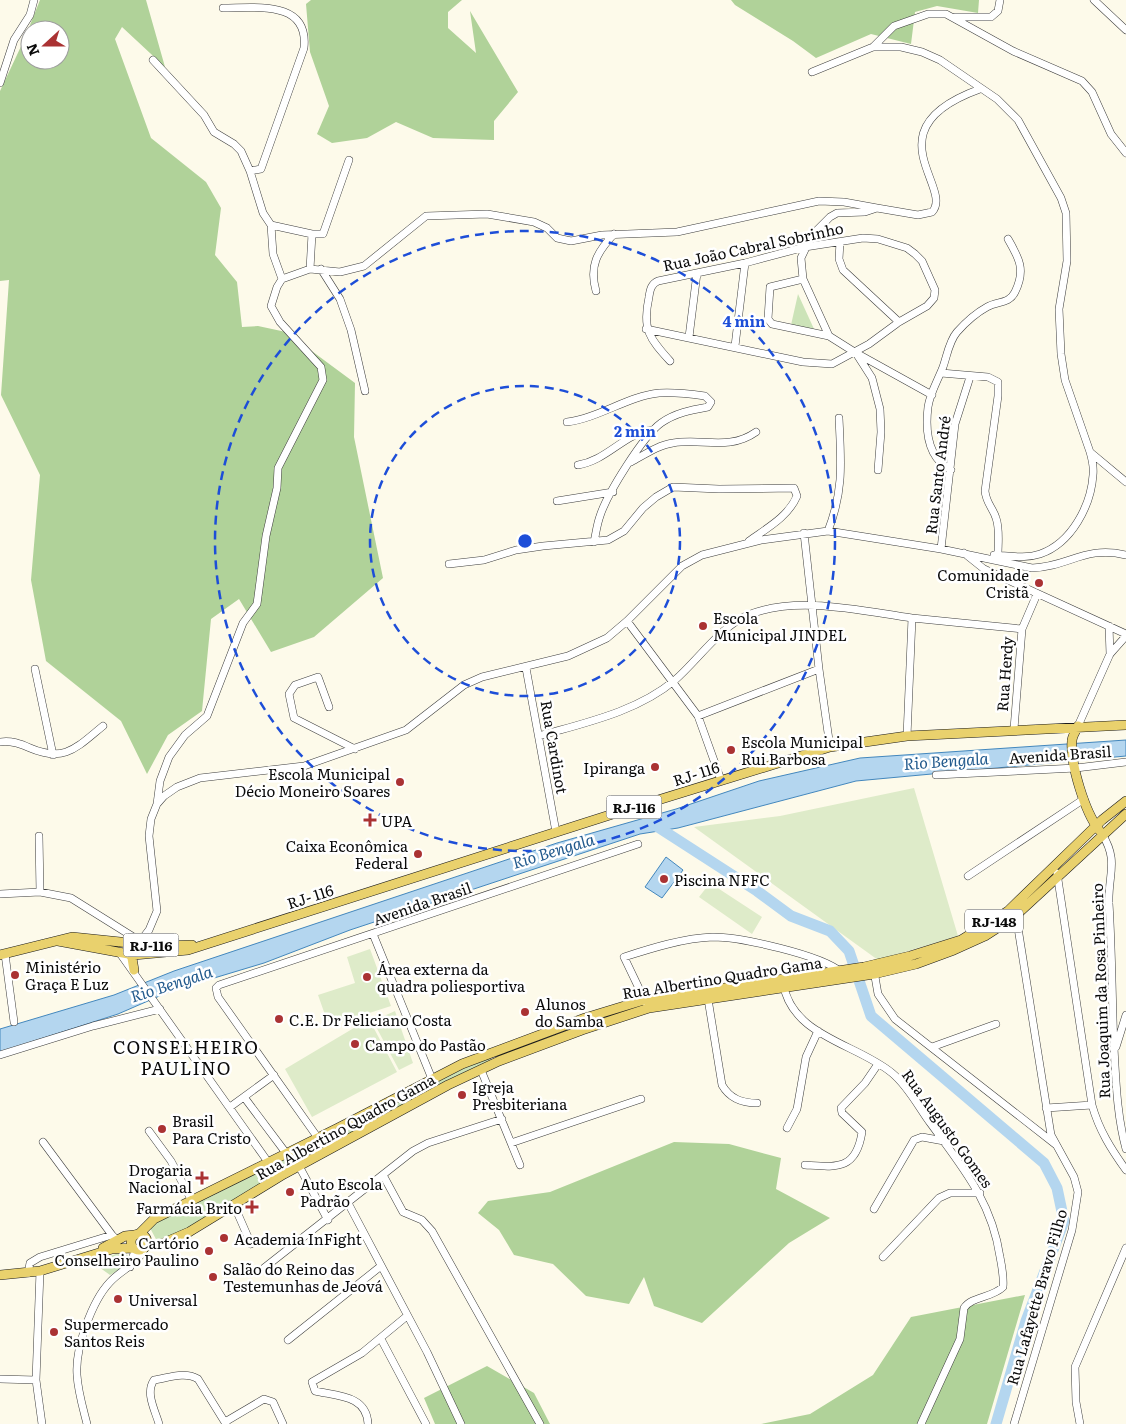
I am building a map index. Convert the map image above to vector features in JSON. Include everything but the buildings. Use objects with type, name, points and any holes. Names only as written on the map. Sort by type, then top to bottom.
[{"type":"main road","name":"RJ- 116","points":[[58,941],[72,937],[140,941],[152,950],[202,944],[830,747],[908,736],[1014,729],[1126,725]]},
{"type":"main road","points":[[1078,726],[1072,739],[1075,764],[1084,799],[1096,826],[1102,834]]},
{"type":"main road","name":"RJ-148","points":[[1057,871],[1096,826],[1126,801]]},
{"type":"main road","name":"RJ-148","points":[[870,970],[916,964],[985,936],[1057,871],[1126,814]]},
{"type":"main road","points":[[101,940],[110,944],[119,952]]},
{"type":"main road","name":"RJ-116","points":[[2,955],[58,941],[134,954]]},
{"type":"main road","points":[[143,947],[152,950],[144,959],[135,973],[131,962],[134,954],[143,947]]},
{"type":"main road","name":"Rua Albertino Quadro Gama","points":[[137,1235],[149,1222],[432,1079],[495,1050],[585,1018],[646,1004],[870,970]]},
{"type":"main road","name":"Rua Albertino Quadro Gama","points":[[89,1255],[112,1249],[140,1248],[159,1244],[189,1232],[299,1166],[417,1101],[499,1061],[646,1004],[708,999],[783,984]]},
{"type":"main road","points":[[495,1050],[499,1061]]},
{"type":"main road","points":[[149,1222],[150,1235],[159,1244]]},
{"type":"main road","points":[[0,1275],[40,1271],[89,1255],[114,1238],[137,1235],[146,1238],[140,1248],[130,1241],[137,1235]]},
{"type":"street","points":[[0,83],[14,40],[30,15],[34,0]]},
{"type":"street","points":[[873,47],[886,32],[904,22],[937,13],[954,17],[992,18],[998,11],[1000,0]]},
{"type":"street","points":[[1094,0],[1126,30]]},
{"type":"street","points":[[223,8],[280,9],[295,16],[302,24],[305,36],[304,48],[262,166],[259,171],[250,171]]},
{"type":"street","points":[[954,17],[1013,51],[1082,81],[1092,92],[1111,134],[1126,153]]},
{"type":"street","points":[[812,72],[873,47],[892,46],[922,52],[957,71],[980,89],[1004,104],[1018,120],[1061,198],[1066,213],[1067,261],[1059,309],[1061,354],[1065,380],[1090,452],[1094,473],[1089,500],[1076,526],[1058,543],[1042,553],[1024,557],[963,553]]},
{"type":"street","points":[[153,60],[204,115],[214,132],[234,144],[241,151],[250,171],[265,219],[271,225],[312,234],[323,234],[349,160]]},
{"type":"street","points":[[0,894],[40,892],[71,898],[140,941],[149,930],[157,911],[149,836],[160,781],[169,757],[185,735],[207,716],[240,629],[257,604],[266,536],[277,488],[278,468],[323,380],[322,367],[280,322],[271,306],[277,287],[282,279],[310,269],[333,272],[348,271],[370,262],[426,216],[487,214],[534,222],[563,241],[614,234],[677,232],[819,201],[844,202],[918,215],[929,213],[934,209],[936,202],[923,160],[921,143],[925,128],[932,116],[944,105],[980,89]]},
{"type":"street","points":[[829,336],[803,278],[801,258],[812,235],[830,217],[844,212],[865,212],[877,208]]},
{"type":"street","points":[[271,225],[273,254],[282,279]]},
{"type":"street","points":[[310,269],[312,234]]},
{"type":"street","points":[[596,291],[593,269],[595,258],[614,234]]},
{"type":"street","name":"Rua João Cabral Sobrinho","points":[[852,238],[878,239],[907,248],[922,261],[934,290],[934,298],[927,306],[899,322],[856,353],[832,364],[803,362],[735,346],[646,329],[645,318],[650,288],[658,281],[745,263],[806,247],[840,242],[852,238]]},
{"type":"street","points":[[951,470],[937,461],[931,448],[928,406],[954,336],[985,308],[1008,301],[1014,294],[1021,278],[1022,266],[1008,239]]},
{"type":"street","points":[[840,242],[839,259],[843,270],[899,322]]},
{"type":"street","points":[[735,346],[745,263]]},
{"type":"street","points":[[321,269],[340,299],[351,330],[365,392]]},
{"type":"street","points":[[689,337],[697,273]]},
{"type":"street","points":[[803,278],[770,287],[768,319],[772,324],[829,336],[932,395]]},
{"type":"street","points":[[646,329],[657,347],[670,361]]},
{"type":"street","points":[[856,353],[875,386],[880,408],[881,432],[878,470]]},
{"type":"street","points":[[941,373],[992,378],[996,380],[998,386],[985,491],[987,504],[996,518],[998,526],[998,555]]},
{"type":"street","name":"Rua Santo André","points":[[941,549],[957,417],[970,377]]},
{"type":"street","points":[[567,422],[587,419],[630,401],[658,393],[702,395],[711,399],[709,406],[687,410],[670,418],[653,430],[628,463],[600,517],[594,542]]},
{"type":"street","points":[[828,531],[839,498],[841,476],[838,418]]},
{"type":"street","points":[[578,465],[604,457],[637,432],[653,430]]},
{"type":"street","points":[[628,463],[672,443],[694,441],[731,443],[744,441],[756,432]]},
{"type":"street","points":[[1090,452],[1126,482]]},
{"type":"street","points":[[449,564],[484,560],[516,550],[594,542],[616,537],[624,531],[643,508],[664,490],[673,487],[720,489],[794,488],[797,496],[793,506],[784,516],[746,543]]},
{"type":"street","points":[[557,501],[613,492]]},
{"type":"street","points":[[156,804],[178,787],[200,778],[304,766],[406,730],[464,685],[482,677],[526,668],[588,648],[607,638],[687,563],[702,555],[746,543],[828,531],[941,549],[1032,568],[1042,568],[1086,554],[1108,551],[1126,555]]},
{"type":"street","points":[[804,533],[819,669],[830,747]]},
{"type":"street","points":[[963,553],[984,569],[1126,635],[1110,654],[1078,726]]},
{"type":"street","name":"Rua Herdy","points":[[1014,729],[1022,629],[1037,594]]},
{"type":"street","points":[[539,736],[620,711],[644,699],[674,681],[717,639],[746,616],[758,611],[812,604],[912,618],[1022,629]]},
{"type":"street","points":[[908,736],[912,618]]},
{"type":"street","points":[[627,621],[674,681],[698,716],[721,780]]},
{"type":"street","points":[[1109,626],[1110,654]]},
{"type":"street","name":"Rua Cardinot","points":[[526,668],[556,832]]},
{"type":"street","points":[[35,669],[54,756]]},
{"type":"street","points":[[698,716],[819,669]]},
{"type":"street","points":[[329,707],[318,677],[295,685],[289,694],[289,704],[294,718],[355,749]]},
{"type":"street","points":[[0,742],[13,742],[54,756],[82,744],[103,726]]},
{"type":"street","name":"Avenida Brasil","points":[[936,775],[1126,762]]},
{"type":"street","points":[[968,876],[1084,799]]},
{"type":"street","name":"Rua Joaquim da Rosa Pinheiro","points":[[1102,834],[1113,856],[1109,900],[1117,1101],[1126,1149]]},
{"type":"street","points":[[39,836],[40,892]]},
{"type":"street","name":"Avenida Brasil","points":[[274,1075],[218,997],[216,988],[219,985],[638,844]]},
{"type":"street","points":[[1057,871],[1092,1105],[1097,1124],[1105,1140],[1126,1170]]},
{"type":"street","name":"Rua Lafayette Bravo Filho","points":[[1010,914],[1018,928],[1046,1108],[1055,1144],[1074,1178],[1078,1192],[1077,1206],[1067,1249],[1014,1424]]},
{"type":"street","points":[[374,934],[432,1079]]},
{"type":"street","points":[[646,1004],[624,957],[694,940],[732,939],[821,960],[848,974]]},
{"type":"street","points":[[119,952],[268,1162]]},
{"type":"street","points":[[2,955],[14,1022]]},
{"type":"street","points":[[870,970],[878,994],[895,1019],[1055,1144]]},
{"type":"street","name":"Rua Augusto Gomes","points":[[783,984],[792,1008],[800,1018],[818,1031],[878,1064],[902,1083],[980,1193],[992,1220],[998,1245],[1003,1287],[998,1292],[969,1303],[964,1308],[960,1339],[921,1424]]},
{"type":"street","points":[[708,999],[722,1084],[726,1091],[743,1103],[758,1103]]},
{"type":"street","points":[[0,1055],[158,1006]]},
{"type":"street","points":[[1115,1053],[1126,1015]]},
{"type":"street","points":[[932,1047],[996,1024]]},
{"type":"street","points":[[787,1128],[797,1108],[806,1057],[818,1031]]},
{"type":"street","points":[[805,1165],[840,1166],[851,1160],[862,1132],[842,1113],[840,1108],[865,1083],[878,1064]]},
{"type":"street","points":[[481,1070],[520,1165]]},
{"type":"street","points":[[230,1106],[274,1075],[318,1138],[330,1149]]},
{"type":"street","points":[[244,1096],[286,1153]]},
{"type":"street","points":[[512,1142],[641,1099]]},
{"type":"street","points":[[1046,1108],[1092,1105]]},
{"type":"street","points":[[264,1268],[328,1220],[413,1151],[428,1143],[502,1119]]},
{"type":"street","points":[[150,1131],[171,1161],[192,1200]]},
{"type":"street","points":[[874,1209],[914,1140],[922,1136],[944,1141]]},
{"type":"street","points":[[28,1273],[30,1263],[40,1257],[114,1238],[43,1142]]},
{"type":"street","points":[[299,1166],[328,1220]]},
{"type":"street","points":[[383,1175],[403,1212],[422,1220],[432,1231],[540,1424]]},
{"type":"street","points":[[883,1258],[939,1198],[950,1193],[980,1193]]},
{"type":"street","points":[[348,1203],[462,1424]]},
{"type":"street","points":[[234,1205],[251,1244]]},
{"type":"street","points":[[87,1424],[76,1374],[85,1330],[95,1305],[105,1288],[130,1266],[140,1248]]},
{"type":"street","points":[[1080,1424],[1076,1402],[1075,1367],[1126,1248]]},
{"type":"street","points":[[288,1340],[381,1266]]},
{"type":"street","points":[[40,1271],[36,1380],[42,1424]]},
{"type":"street","points":[[368,1424],[365,1409],[357,1401],[315,1391],[312,1382],[381,1339],[407,1316]]},
{"type":"street","points":[[381,1339],[426,1424]]},
{"type":"street","points":[[159,1424],[150,1386],[154,1380],[185,1375],[192,1375],[198,1380],[225,1423],[264,1399],[273,1402],[283,1424]]},
{"type":"street","points":[[0,1379],[36,1380]]},
{"type":"green space","points":[[40,0],[146,0],[165,67],[122,27],[115,39],[151,138],[206,182],[221,208],[215,255],[237,282],[242,327],[258,326],[286,332],[355,383],[354,437],[383,578],[314,637],[271,652],[239,599],[211,619],[202,711],[168,735],[147,774],[121,721],[46,661],[31,580],[40,475],[1,395],[9,280],[0,281],[0,91],[20,48],[20,70],[70,70],[70,20],[32,20]]},
{"type":"green space","points":[[311,0],[462,0],[448,12],[448,28],[476,53],[470,11],[518,92],[494,121],[494,140],[433,138],[396,122],[367,138],[332,143],[317,134],[329,106],[310,52],[306,4]]},
{"type":"green space","points":[[731,0],[979,0],[978,13],[937,6],[915,12],[911,44],[871,34],[816,58],[793,41],[735,5]]},
{"type":"green space","points":[[798,294],[814,329],[791,325]]},
{"type":"green space","points":[[914,788],[958,936],[878,960],[694,827],[780,816]]},
{"type":"green space","points":[[710,883],[762,917],[752,934],[699,897]]},
{"type":"green space","points":[[370,949],[391,1006],[329,1026],[318,995],[355,983],[347,957]]},
{"type":"green space","points":[[395,1011],[413,1063],[399,1070],[373,1021]]},
{"type":"green space","name":"Campo do Pastão","points":[[369,1019],[397,1072],[312,1117],[285,1069]]},
{"type":"green space","points":[[489,1053],[492,1063],[207,1220],[158,1243],[149,1226],[151,1224]]},
{"type":"green space","points":[[674,1142],[729,1144],[781,1158],[776,1189],[830,1218],[789,1243],[702,1323],[654,1306],[644,1277],[629,1304],[586,1296],[553,1264],[514,1255],[499,1230],[478,1213],[488,1201],[550,1192]]},
{"type":"green space","points":[[116,1254],[128,1255],[127,1265],[110,1275],[92,1262]]},
{"type":"green space","points":[[1025,1295],[987,1424],[761,1424],[810,1414],[873,1375],[911,1317]]},
{"type":"green space","points":[[487,1366],[534,1393],[550,1424],[435,1424],[424,1398]]},
{"type":"water","name":"Rio Bengala","points":[[1126,740],[1126,756],[856,781],[678,828],[640,834],[350,930],[264,963],[171,991],[118,1014],[0,1052],[0,1029],[114,995],[174,971],[557,843],[676,809],[759,781],[860,758]]},
{"type":"water","name":"Piscina NFFC","points":[[666,857],[683,870],[662,898],[645,887]]},
{"type":"waterway","points":[[650,822],[757,891],[791,916],[830,931],[849,951],[871,1016],[1044,1163],[1057,1188],[1064,1221],[1026,1321],[996,1424]]},
{"type":"place","name":"Comunidade Cristã","points":[[1039,583]]},
{"type":"place","name":"Escola Municipal JINDEL","points":[[703,626]]},
{"type":"place","name":"Escola Municipal Rui Barbosa","points":[[731,750]]},
{"type":"place","name":"Ipiranga","points":[[655,767]]},
{"type":"place","name":"Escola Municipal Décio Moneiro Soares","points":[[400,782]]},
{"type":"place","name":"UPA","points":[[370,820]]},
{"type":"place","name":"Caixa Econômica Federal","points":[[418,854]]},
{"type":"place","name":"Piscina NFFC","points":[[664,879]]},
{"type":"place","name":"Ministério Graça E Luz","points":[[15,975]]},
{"type":"place","name":"Área externa da quadra poliesportiva","points":[[367,977]]},
{"type":"place","name":"Alunos do Samba","points":[[525,1012]]},
{"type":"place","name":"C.E. Dr Feliciano Costa","points":[[279,1019]]},
{"type":"place","name":"Campo do Pastão","points":[[355,1044]]},
{"type":"place","name":"Igreja Presbiteriana","points":[[462,1095]]},
{"type":"place","name":"Brasil Para Cristo","points":[[162,1129]]},
{"type":"place","name":"Drogaria Nacional","points":[[202,1178]]},
{"type":"place","name":"Auto Escola Padrão","points":[[290,1192]]},
{"type":"place","name":"Farmácia Brito","points":[[252,1207]]},
{"type":"place","name":"Academia InFight","points":[[224,1238]]},
{"type":"place","name":"Cartório Conselheiro Paulino","points":[[209,1251]]},
{"type":"place","name":"Salão do Reino das Testemunhas de Jeová","points":[[213,1277]]},
{"type":"place","name":"Universal","points":[[118,1299]]},
{"type":"place","name":"Supermercado Santos Reis","points":[[54,1332]]},
{"type":"district","name":"CONSELHEIRO PAULINO","points":[[186,1056]]}]
